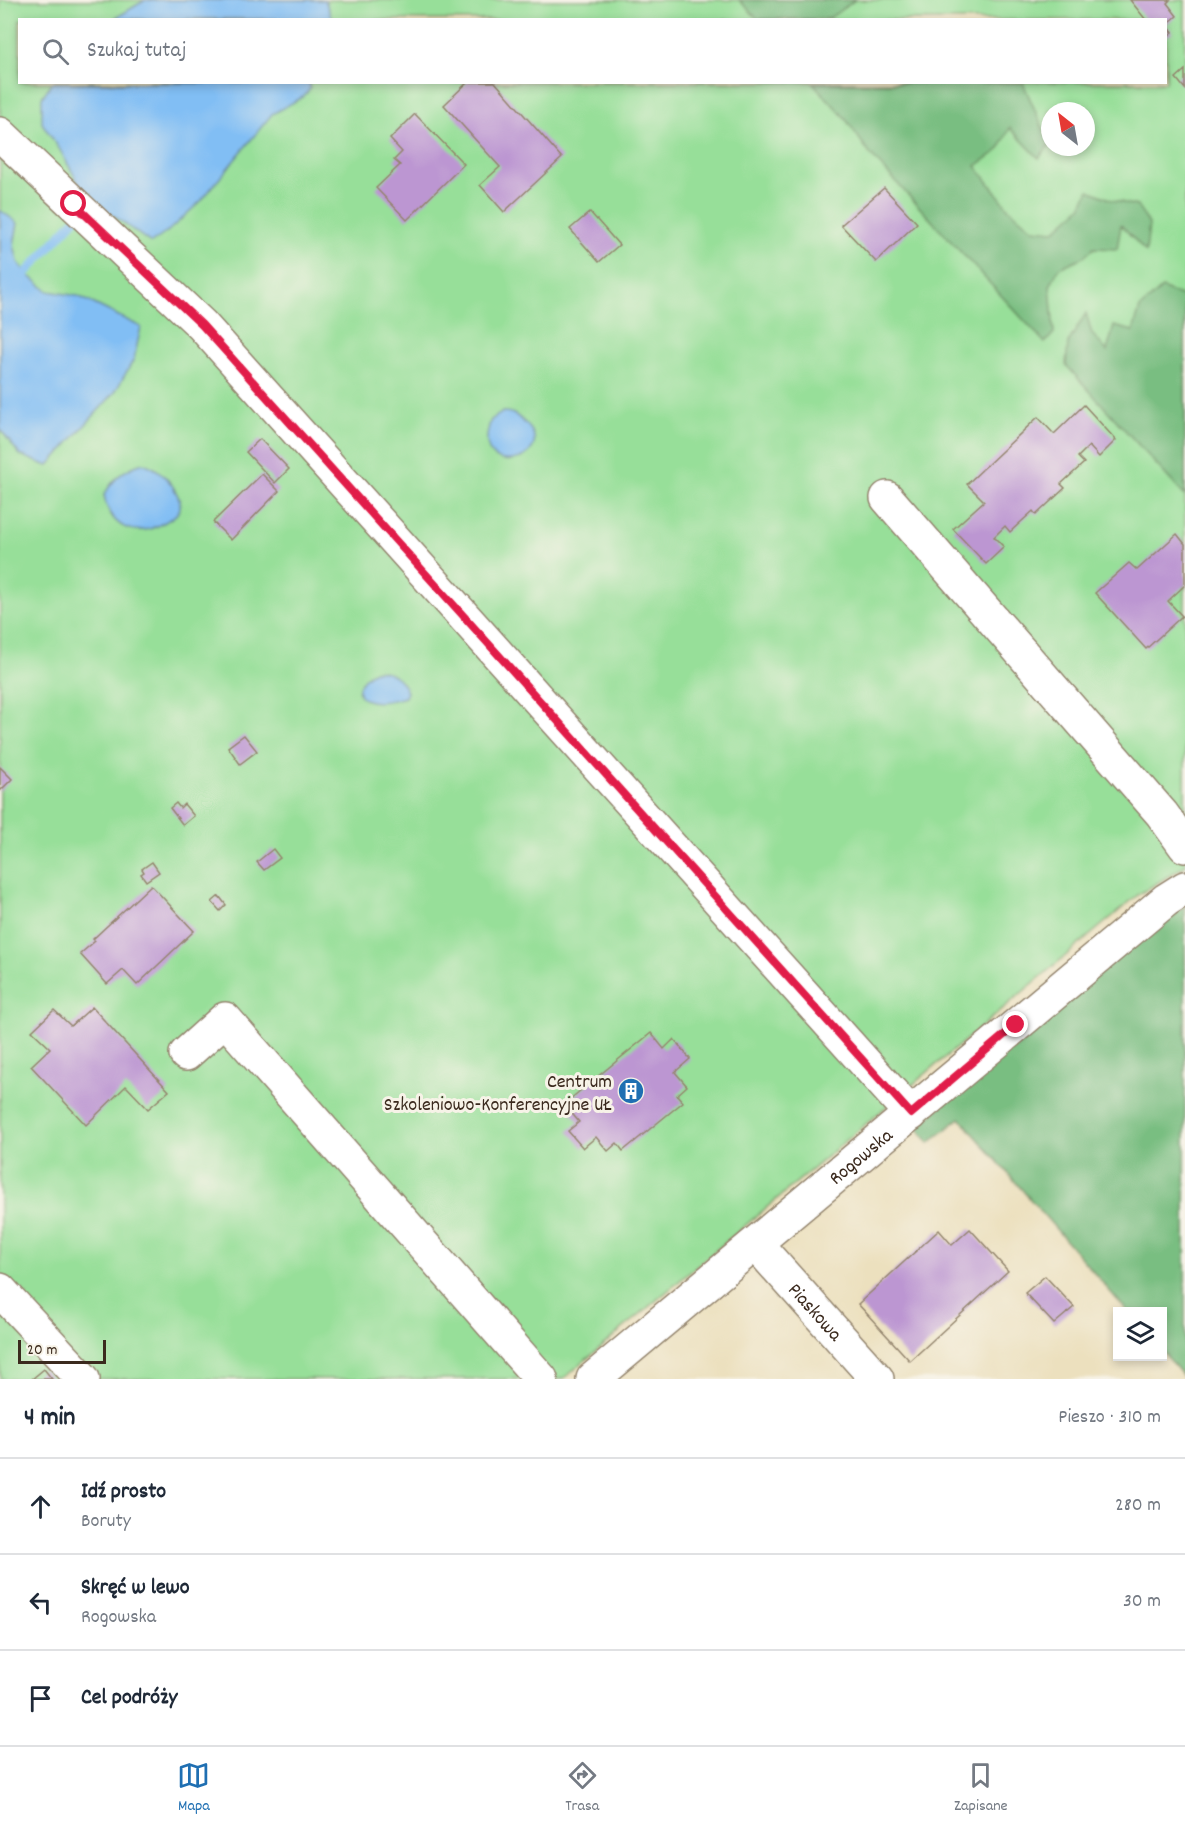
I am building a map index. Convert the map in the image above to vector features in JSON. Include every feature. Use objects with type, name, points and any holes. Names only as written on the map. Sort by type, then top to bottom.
[{"type":"street","points":[[0,134],[202,325],[911,1114]]},
{"type":"street","points":[[886,498],[1162,814],[1185,846]]},
{"type":"street","name":"Rogowska","points":[[593,1379],[1166,900],[1185,888]]},
{"type":"street","points":[[186,1054],[225,1019],[541,1379]]},
{"type":"street","name":"Piaskowa","points":[[756,1244],[877,1379]]},
{"type":"street","points":[[0,1290],[83,1379]]},
{"type":"green space","points":[[0,0],[1185,0],[1185,866],[1139,894],[563,1379],[0,1379]]},
{"type":"green space","points":[[739,0],[855,0],[829,18],[757,18]]},
{"type":"green space","points":[[814,84],[1023,84],[1041,124],[1041,155],[1039,158],[1010,128],[999,150],[976,166],[1009,209],[1033,229],[1054,231],[1081,207],[1089,190],[1112,200],[1137,206],[1149,224],[1146,252],[1121,225],[1117,249],[1094,248],[1083,257],[1059,268],[1050,286],[1054,333],[1045,343],[870,154],[845,118]]},
{"type":"green space","points":[[1162,288],[1185,298],[1185,496],[1066,365],[1068,343],[1086,313],[1092,334],[1107,351],[1114,326],[1133,331],[1140,308]]},
{"type":"green space","points":[[1185,906],[1185,1378],[1167,1357],[1167,1307],[1124,1307],[960,1118],[929,1143],[917,1127],[1132,944]]},
{"type":"water","points":[[145,0],[325,0],[332,18],[116,18]]},
{"type":"water","points":[[51,84],[309,84],[310,89],[303,97],[272,114],[201,201],[167,232],[151,243],[85,195],[42,123],[42,97]]},
{"type":"water","points":[[0,210],[18,223],[14,245],[18,262],[26,273],[48,291],[78,296],[141,327],[134,359],[115,392],[48,466],[20,455],[0,429]]},
{"type":"water","points":[[503,412],[519,418],[527,425],[534,437],[532,448],[524,456],[513,460],[501,459],[491,453],[487,440],[491,420]]},
{"type":"water","points":[[143,463],[156,469],[169,481],[179,497],[180,508],[165,522],[144,530],[134,530],[118,523],[112,516],[104,495],[120,475]]},
{"type":"water","points":[[378,670],[388,672],[399,679],[407,692],[405,697],[376,702],[361,697],[360,684],[368,675]]},
{"type":"building","points":[[1130,0],[1170,0],[1167,3],[1177,16],[1167,24],[1167,18],[1144,18]]},
{"type":"building","points":[[1167,26],[1173,32],[1167,36]]},
{"type":"building","points":[[1185,70],[1185,89],[1176,78]]},
{"type":"building","points":[[466,84],[497,84],[562,158],[504,212],[480,185],[500,167],[444,105]]},
{"type":"building","points":[[415,114],[464,164],[407,220],[376,188],[400,165],[394,160],[402,152],[390,139]]},
{"type":"building","points":[[884,188],[917,223],[876,262],[841,225]]},
{"type":"building","points":[[590,212],[619,245],[599,262],[570,229]]},
{"type":"building","points":[[1084,405],[1116,440],[1099,457],[1089,446],[1078,457],[1084,463],[1061,484],[1065,488],[1036,515],[1033,511],[1010,532],[1005,526],[994,537],[1004,547],[986,564],[953,529],[984,501],[967,484],[1038,417],[1054,434]]},
{"type":"building","points":[[260,439],[289,469],[275,483],[246,452]]},
{"type":"building","points":[[262,474],[279,491],[231,540],[213,522]]},
{"type":"building","points":[[1177,534],[1185,544],[1185,585],[1168,601],[1182,616],[1146,649],[1095,593],[1129,563],[1137,570]]},
{"type":"building","points":[[244,735],[257,751],[240,764],[228,747]]},
{"type":"building","points":[[0,767],[12,779],[0,791]]},
{"type":"building","points":[[176,803],[180,808],[184,804],[194,816],[183,825],[170,808]]},
{"type":"building","points":[[273,849],[280,858],[264,870],[257,862]]},
{"type":"building","points":[[152,862],[159,872],[146,881],[141,874],[144,872],[142,869]]},
{"type":"building","points":[[151,885],[194,931],[137,985],[123,970],[107,984],[80,954]]},
{"type":"building","points":[[219,896],[226,905],[220,911],[212,902]]},
{"type":"building","points":[[92,1007],[169,1091],[148,1109],[126,1086],[86,1125],[31,1066],[50,1048],[32,1031],[54,1010],[71,1026]]},
{"type":"building","name":"Centrum Szkoleniowo-Konferencyjne UŁ","points":[[651,1033],[664,1049],[674,1039],[690,1059],[675,1072],[687,1086],[677,1095],[683,1102],[623,1151],[617,1143],[608,1151],[596,1137],[583,1148],[568,1131],[579,1122],[564,1104]]},
{"type":"building","points":[[970,1229],[1008,1271],[910,1361],[858,1304],[939,1230],[952,1245]]},
{"type":"building","points":[[1045,1276],[1074,1307],[1054,1324],[1025,1293]]},
{"type":"building","points":[[44,1369],[52,1379],[32,1379]]},
{"type":"waterway","points":[[23,282],[26,273],[79,215]]},
{"type":"place","name":"Centrum Szkoleniowo-Konferencyjne UŁ","points":[[631,1091]]},
{"type":"route","points":[[74,204],[202,325],[911,1114],[1016,1025]]}]
